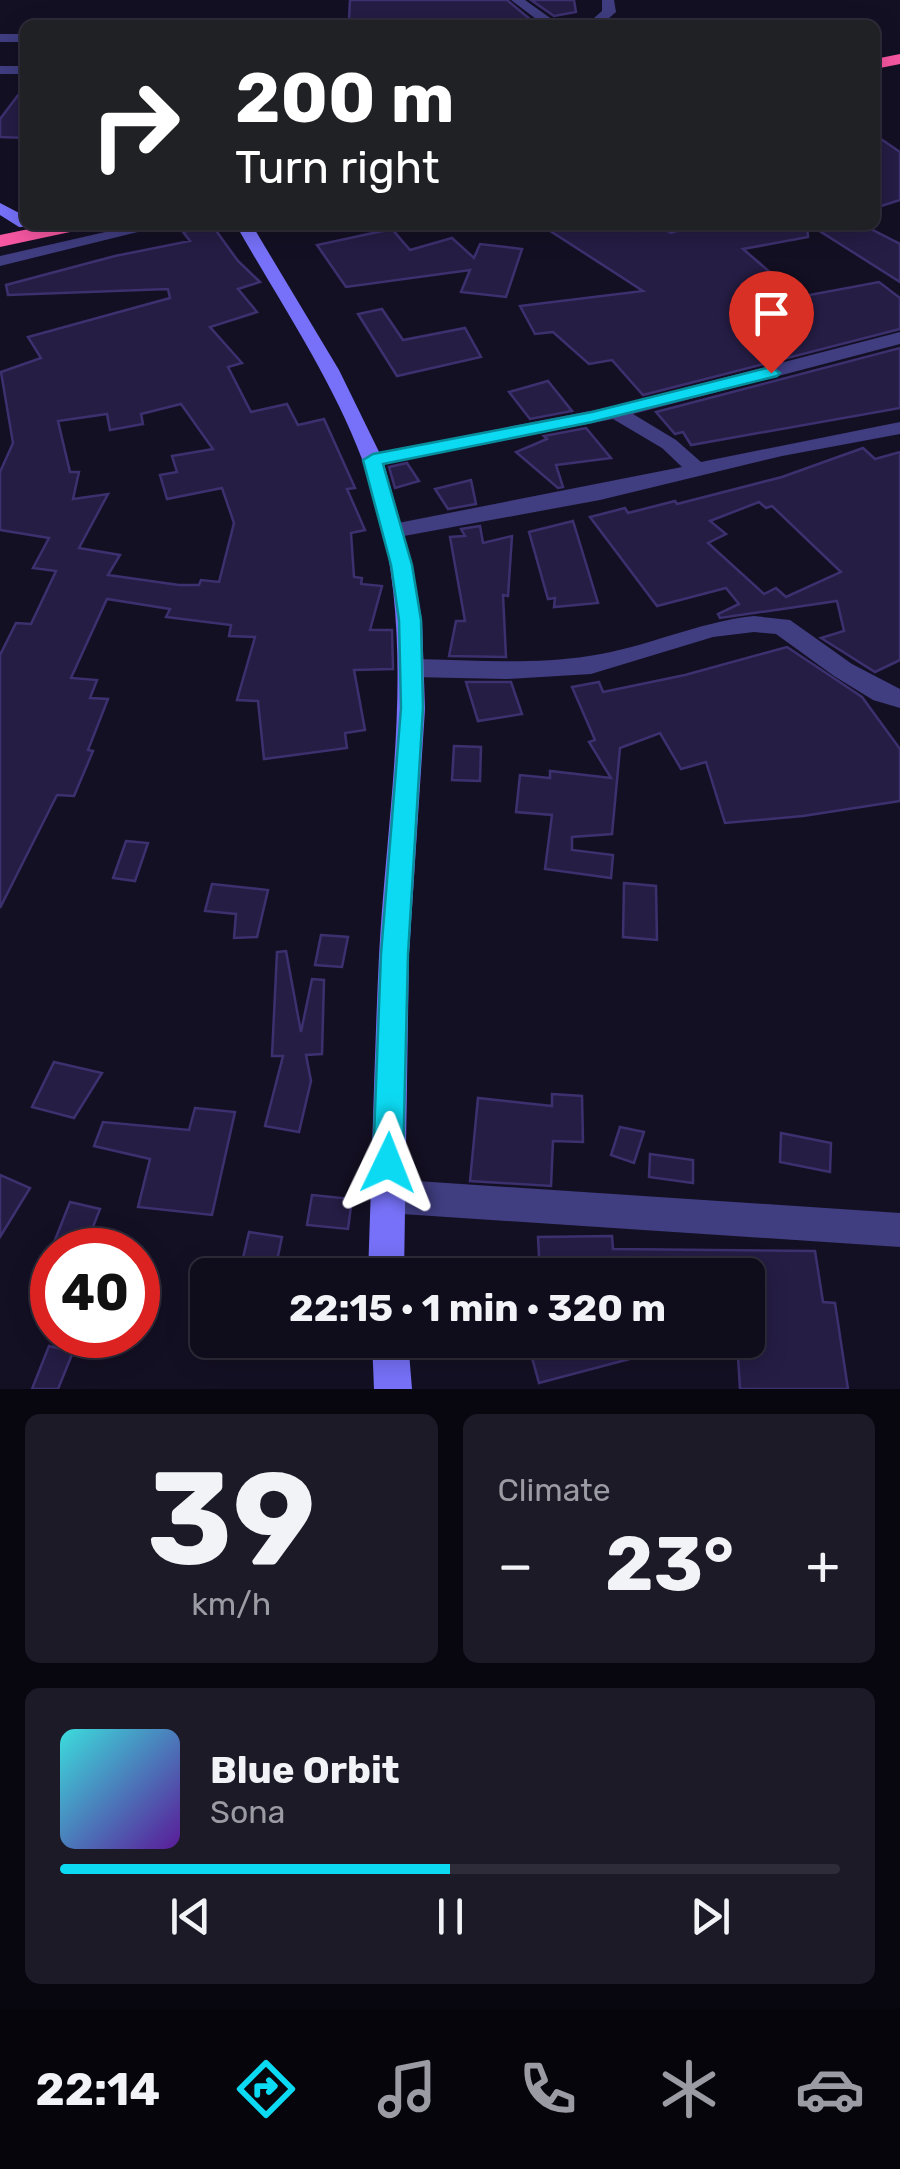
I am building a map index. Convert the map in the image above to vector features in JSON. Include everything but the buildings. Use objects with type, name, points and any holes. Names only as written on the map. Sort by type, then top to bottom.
[{"type":"highway","points":[[0,241],[23,230]]},
{"type":"street","points":[[517,0],[545,20]]},
{"type":"street","points":[[0,261],[136,230]]},
{"type":"street","points":[[247,230],[329,370],[373,460],[393,532],[410,620],[412,708],[394,954],[386,1258]]},
{"type":"street","points":[[373,460],[616,412],[900,338]]},
{"type":"street","points":[[616,412],[669,444],[697,470]]},
{"type":"street","points":[[393,532],[600,493],[900,428]]},
{"type":"street","points":[[411,668],[506,670],[591,665],[713,629],[754,624],[782,626],[843,670],[882,693],[900,698]]},
{"type":"street","points":[[387,1196],[900,1230]]},
{"type":"street","points":[[391,1358],[393,1389]]},
{"type":"route","points":[[388,1163],[394,954],[412,708],[410,620],[401,565],[373,460],[592,417],[771,373]]}]
